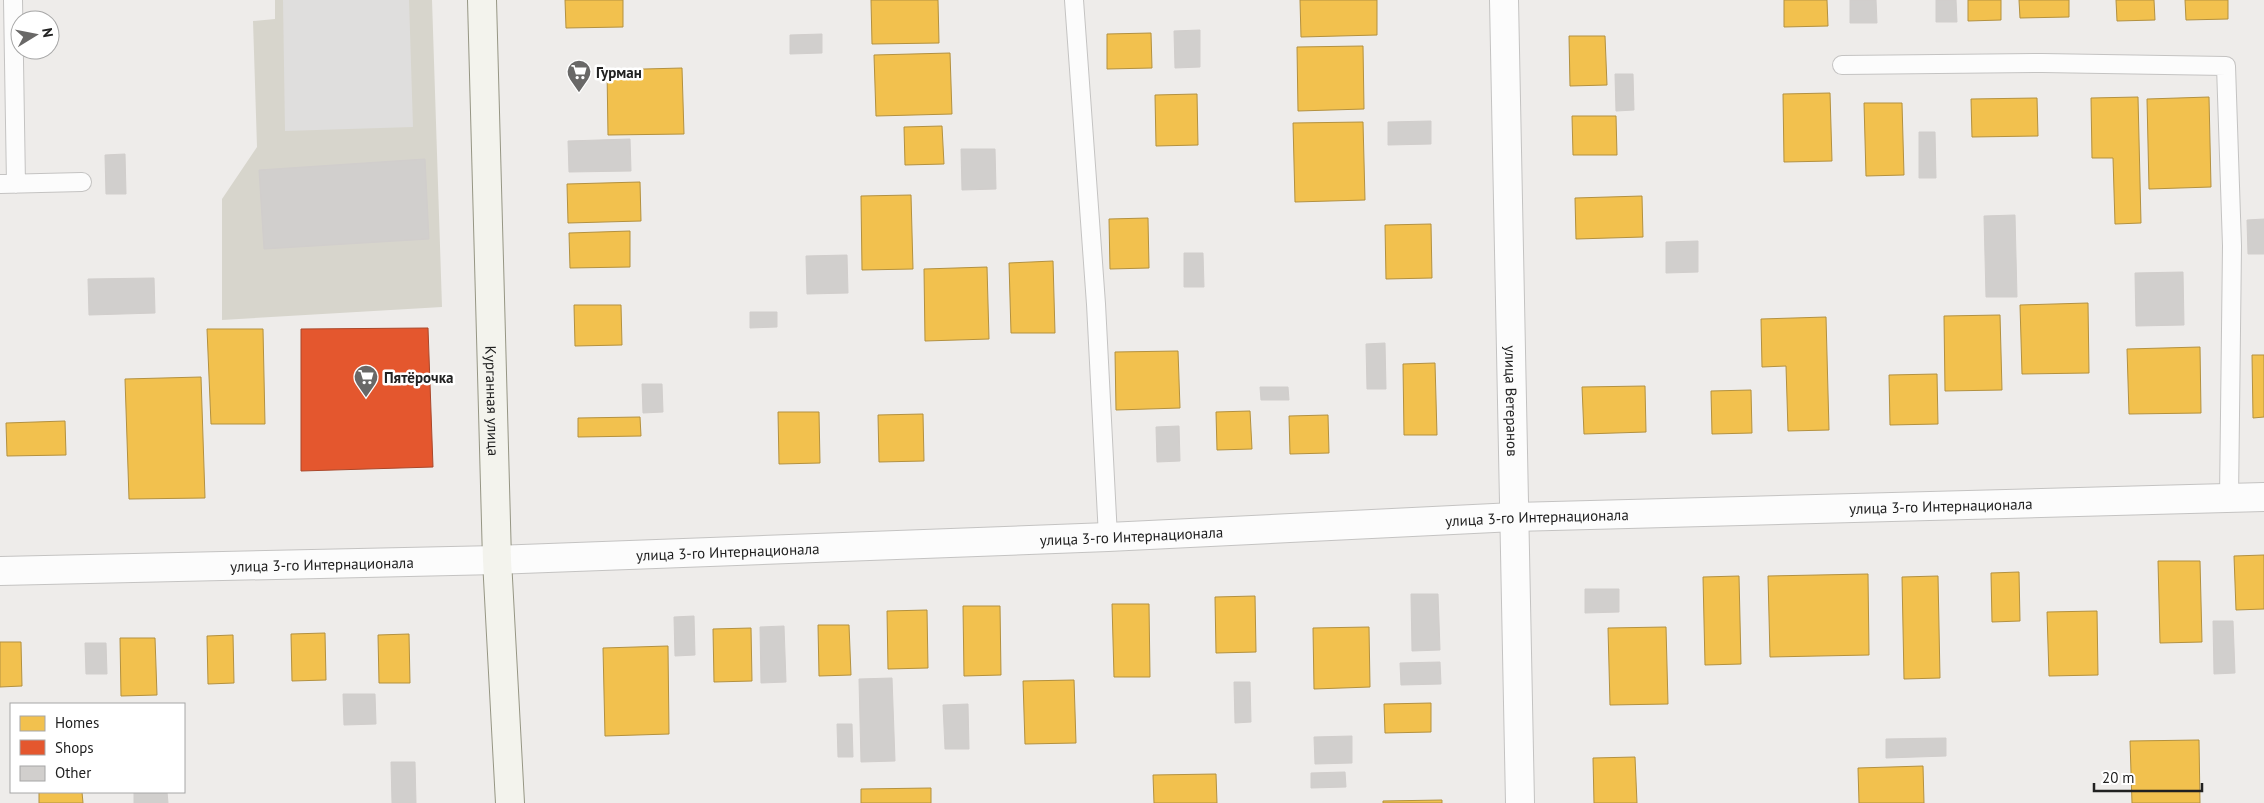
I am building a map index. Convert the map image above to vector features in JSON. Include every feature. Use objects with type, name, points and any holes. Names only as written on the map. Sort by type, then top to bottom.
[{"type":"street","name":"Курганная улица","points":[[482,0],[497,560],[510,803]]},
{"type":"street","name":"улица Ветеранов","points":[[1504,0],[1520,803]]},
{"type":"street","name":"улица 3-го Интернационала","points":[[0,571],[497,560],[1108,537],[1514,517],[2264,497]]},
{"type":"lane","points":[[13,0],[8,184],[82,182]]},
{"type":"lane","points":[[1074,0],[1096,304],[1108,537]]},
{"type":"lane","points":[[1842,65],[2042,63],[2226,66],[2232,246],[2229,499]]},
{"type":"shaded area","points":[[275,0],[432,0],[442,307],[222,320],[222,199],[257,147],[253,21],[275,19]]},
{"type":"shaded area","points":[[283,0],[409,0],[413,127],[285,131]]},
{"type":"building: Homes","points":[[565,0],[623,0],[623,27],[566,28]]},
{"type":"building: Homes","points":[[871,0],[938,0],[939,43],[872,44]]},
{"type":"building: Homes","points":[[1300,0],[1377,0],[1377,35],[1301,37]]},
{"type":"building: Homes","points":[[1784,0],[1827,0],[1828,26],[1784,27]]},
{"type":"building: Homes","points":[[1968,0],[2001,0],[2001,20],[1968,21]]},
{"type":"building: Homes","points":[[2019,0],[2069,0],[2069,17],[2020,18]]},
{"type":"building: Homes","points":[[2116,0],[2154,0],[2155,20],[2117,21]]},
{"type":"building: Homes","points":[[2185,0],[2228,0],[2228,19],[2186,20]]},
{"type":"building: Homes","points":[[1151,33],[1152,68],[1107,69],[1107,34]]},
{"type":"building: Homes","points":[[1569,36],[1605,36],[1607,85],[1570,86]]},
{"type":"building: Homes","points":[[1363,46],[1364,109],[1298,111],[1297,47]]},
{"type":"building: Homes","points":[[950,53],[952,114],[876,116],[874,55]]},
{"type":"building: Homes","points":[[682,68],[684,134],[608,135],[607,70]]},
{"type":"building: Homes","points":[[1830,93],[1832,161],[1784,162],[1783,94]]},
{"type":"building: Homes","points":[[1197,94],[1198,145],[1156,146],[1155,95]]},
{"type":"building: Homes","points":[[2138,97],[2141,223],[2115,224],[2113,158],[2092,158],[2091,98]]},
{"type":"building: Homes","points":[[2209,97],[2211,187],[2149,189],[2147,99]]},
{"type":"building: Homes","points":[[2037,98],[2038,136],[1972,137],[1971,99]]},
{"type":"building: Homes","points":[[1864,103],[1902,103],[1904,175],[1866,176]]},
{"type":"building: Homes","points":[[1572,116],[1616,116],[1617,155],[1573,155]]},
{"type":"building: Homes","points":[[1363,122],[1365,200],[1295,202],[1293,123]]},
{"type":"building: Homes","points":[[942,126],[944,164],[905,165],[904,127]]},
{"type":"building: Homes","points":[[640,182],[641,221],[568,223],[567,184]]},
{"type":"building: Homes","points":[[911,195],[913,269],[862,270],[861,196]]},
{"type":"building: Homes","points":[[1642,196],[1643,237],[1576,239],[1575,198]]},
{"type":"building: Homes","points":[[1148,218],[1149,268],[1110,269],[1109,219]]},
{"type":"building: Homes","points":[[1431,224],[1432,278],[1386,279],[1385,225]]},
{"type":"building: Homes","points":[[630,231],[630,267],[570,268],[569,233]]},
{"type":"building: Homes","points":[[1053,261],[1055,333],[1011,333],[1009,263]]},
{"type":"building: Homes","points":[[987,267],[989,339],[925,341],[924,269]]},
{"type":"building: Homes","points":[[2088,303],[2089,373],[2022,374],[2020,305]]},
{"type":"building: Homes","points":[[574,305],[621,305],[622,345],[575,346]]},
{"type":"building: Homes","points":[[2000,315],[2002,390],[1945,391],[1944,316]]},
{"type":"building: Homes","points":[[1826,317],[1829,430],[1788,431],[1786,366],[1762,367],[1761,319]]},
{"type":"building: Homes","points":[[207,329],[263,329],[265,424],[211,424]]},
{"type":"building: Homes","points":[[2200,347],[2201,413],[2129,414],[2127,349]]},
{"type":"building: Homes","points":[[1178,351],[1180,408],[1116,410],[1115,352]]},
{"type":"building: Homes","points":[[2252,355],[2264,355],[2264,417],[2253,418]]},
{"type":"building: Homes","points":[[1435,363],[1437,435],[1404,435],[1403,364]]},
{"type":"building: Homes","points":[[1937,374],[1938,424],[1890,425],[1889,375]]},
{"type":"building: Homes","points":[[201,377],[205,498],[129,499],[125,379]]},
{"type":"building: Homes","points":[[1645,386],[1646,432],[1584,434],[1582,387]]},
{"type":"building: Homes","points":[[1751,390],[1752,433],[1712,434],[1711,391]]},
{"type":"building: Homes","points":[[1250,411],[1252,449],[1217,450],[1216,412]]},
{"type":"building: Homes","points":[[778,412],[819,412],[820,463],[779,464]]},
{"type":"building: Homes","points":[[923,414],[924,461],[879,462],[878,415]]},
{"type":"building: Homes","points":[[1328,415],[1329,453],[1290,454],[1289,416]]},
{"type":"building: Homes","points":[[640,417],[641,436],[578,437],[578,418]]},
{"type":"building: Homes","points":[[65,421],[66,455],[7,456],[6,423]]},
{"type":"building: Homes","points":[[2264,555],[2264,609],[2236,610],[2234,556]]},
{"type":"building: Homes","points":[[2158,561],[2200,561],[2202,642],[2160,643]]},
{"type":"building: Homes","points":[[2019,572],[2020,621],[1992,622],[1991,573]]},
{"type":"building: Homes","points":[[1868,574],[1869,655],[1770,657],[1768,576]]},
{"type":"building: Homes","points":[[1739,576],[1741,664],[1705,665],[1703,577]]},
{"type":"building: Homes","points":[[1938,576],[1940,678],[1904,679],[1902,577]]},
{"type":"building: Homes","points":[[1255,596],[1256,652],[1216,653],[1215,597]]},
{"type":"building: Homes","points":[[1112,604],[1149,604],[1150,677],[1114,677]]},
{"type":"building: Homes","points":[[963,606],[1000,606],[1001,675],[964,676]]},
{"type":"building: Homes","points":[[927,610],[928,668],[888,669],[887,611]]},
{"type":"building: Homes","points":[[2097,611],[2098,675],[2049,676],[2047,612]]},
{"type":"building: Homes","points":[[818,625],[849,625],[851,675],[819,676]]},
{"type":"building: Homes","points":[[1369,627],[1370,687],[1314,689],[1313,628]]},
{"type":"building: Homes","points":[[1666,627],[1668,704],[1610,705],[1608,628]]},
{"type":"building: Homes","points":[[751,628],[752,681],[714,682],[713,629]]},
{"type":"building: Homes","points":[[325,633],[326,680],[292,681],[291,634]]},
{"type":"building: Homes","points":[[409,634],[410,683],[379,683],[378,635]]},
{"type":"building: Homes","points":[[233,635],[234,683],[208,684],[207,636]]},
{"type":"building: Homes","points":[[120,638],[155,638],[157,695],[121,696]]},
{"type":"building: Homes","points":[[0,642],[21,642],[22,686],[0,687]]},
{"type":"building: Homes","points":[[668,646],[669,734],[605,736],[603,648]]},
{"type":"building: Homes","points":[[1074,680],[1076,743],[1025,744],[1023,681]]},
{"type":"building: Homes","points":[[1431,703],[1431,732],[1385,733],[1384,704]]},
{"type":"building: Homes","points":[[2199,740],[2200,803],[2132,803],[2130,741]]},
{"type":"building: Homes","points":[[1635,757],[1637,803],[1594,803],[1593,758]]},
{"type":"building: Homes","points":[[1923,766],[1924,803],[1859,803],[1858,768]]},
{"type":"building: Homes","points":[[1216,774],[1217,803],[1154,803],[1153,775]]},
{"type":"building: Homes","points":[[931,788],[931,803],[861,803],[861,789]]},
{"type":"building: Homes","points":[[39,793],[82,793],[83,803],[39,803]]},
{"type":"building: Homes","points":[[1442,800],[1442,803],[1383,803],[1383,801]]},
{"type":"building: Shops","name":"Пятёрочка","points":[[428,328],[433,467],[301,471],[301,329]]},
{"type":"building: Other","points":[[1850,0],[1876,0],[1877,23],[1850,23]]},
{"type":"building: Other","points":[[1936,0],[1956,0],[1957,22],[1936,22]]},
{"type":"building: Other","points":[[1200,30],[1200,67],[1175,68],[1174,31]]},
{"type":"building: Other","points":[[822,34],[822,53],[790,54],[790,35]]},
{"type":"building: Other","points":[[1615,74],[1633,74],[1634,110],[1616,111]]},
{"type":"building: Other","points":[[1431,121],[1431,144],[1388,145],[1388,122]]},
{"type":"building: Other","points":[[1919,132],[1935,132],[1936,178],[1919,178]]},
{"type":"building: Other","points":[[630,139],[631,171],[569,172],[568,141]]},
{"type":"building: Other","points":[[961,149],[995,149],[996,189],[962,190]]},
{"type":"building: Other","points":[[125,154],[126,194],[106,194],[105,155]]},
{"type":"building: Other","points":[[425,159],[429,239],[264,249],[259,170]]},
{"type":"building: Other","points":[[2015,215],[2017,297],[1986,297],[1984,216]]},
{"type":"building: Other","points":[[2264,219],[2264,254],[2248,254],[2247,220]]},
{"type":"building: Other","points":[[1698,241],[1698,272],[1666,273],[1666,242]]},
{"type":"building: Other","points":[[1184,253],[1203,253],[1204,287],[1184,287]]},
{"type":"building: Other","points":[[847,255],[848,293],[807,294],[806,256]]},
{"type":"building: Other","points":[[2183,272],[2184,325],[2136,326],[2135,273]]},
{"type":"building: Other","points":[[154,278],[155,313],[89,315],[88,279]]},
{"type":"building: Other","points":[[750,312],[777,312],[777,327],[750,328]]},
{"type":"building: Other","points":[[1385,343],[1386,389],[1367,389],[1366,344]]},
{"type":"building: Other","points":[[642,384],[662,384],[663,412],[643,413]]},
{"type":"building: Other","points":[[1260,387],[1288,387],[1289,400],[1261,400]]},
{"type":"building: Other","points":[[1179,426],[1180,461],[1157,462],[1156,427]]},
{"type":"building: Other","points":[[1585,589],[1619,589],[1619,612],[1585,613]]},
{"type":"building: Other","points":[[1411,594],[1438,594],[1440,650],[1412,651]]},
{"type":"building: Other","points":[[694,616],[695,655],[675,656],[674,617]]},
{"type":"building: Other","points":[[2213,621],[2233,621],[2235,673],[2214,674]]},
{"type":"building: Other","points":[[784,626],[786,682],[761,683],[760,627]]},
{"type":"building: Other","points":[[85,643],[106,643],[107,674],[86,674]]},
{"type":"building: Other","points":[[1440,662],[1441,684],[1401,685],[1400,663]]},
{"type":"building: Other","points":[[892,678],[895,761],[861,762],[859,679]]},
{"type":"building: Other","points":[[1234,682],[1250,682],[1251,722],[1235,723]]},
{"type":"building: Other","points":[[343,694],[375,694],[376,724],[344,725]]},
{"type":"building: Other","points":[[968,704],[969,749],[945,749],[943,705]]},
{"type":"building: Other","points":[[837,724],[852,724],[853,757],[838,757]]},
{"type":"building: Other","points":[[1352,736],[1352,763],[1315,764],[1314,737]]},
{"type":"building: Other","points":[[1946,738],[1946,756],[1886,758],[1886,739]]},
{"type":"building: Other","points":[[391,762],[415,762],[416,803],[392,803]]},
{"type":"building: Other","points":[[1345,772],[1346,787],[1311,788],[1311,773]]},
{"type":"building: Other","points":[[134,793],[167,793],[168,803],[134,803]]},
{"type":"place","name":"Гурман","points":[[579,93]]},
{"type":"place","name":"Пятёрочка","points":[[366,398]]}]
